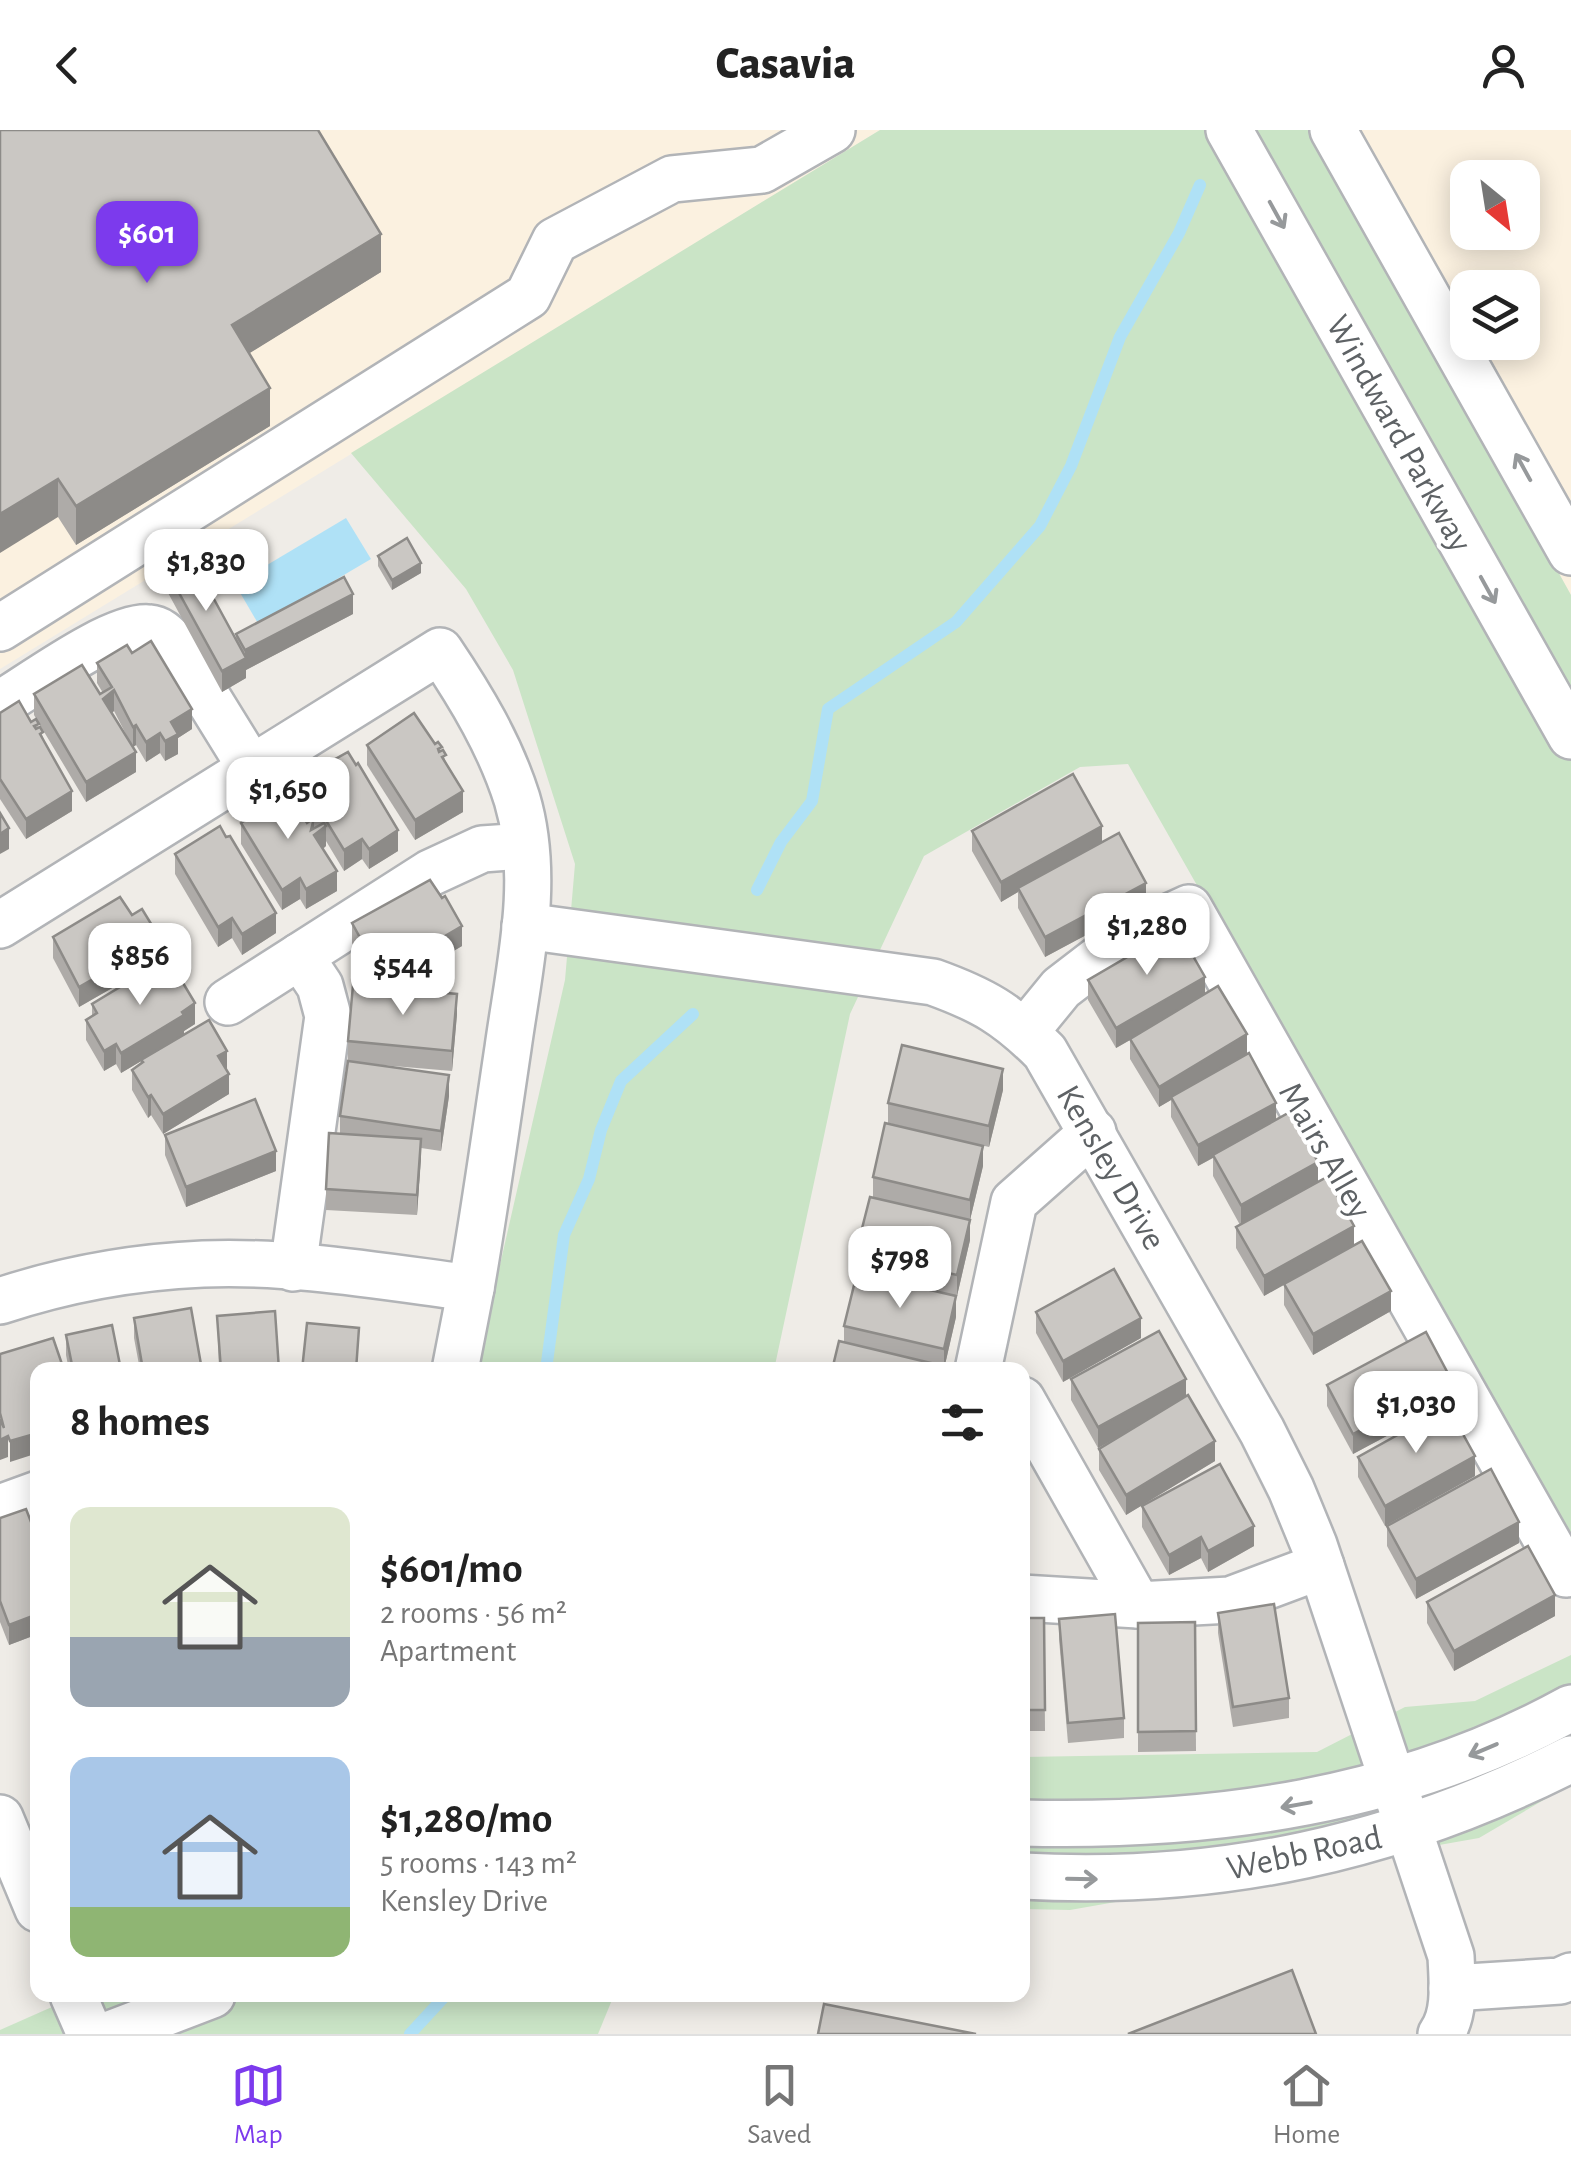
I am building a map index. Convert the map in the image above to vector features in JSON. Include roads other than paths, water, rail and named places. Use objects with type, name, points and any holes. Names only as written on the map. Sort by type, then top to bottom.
[{"type":"street","points":[[0,628],[528,296],[555,241],[672,180],[762,170],[832,130]]},
{"type":"street","name":"Windward Parkway","points":[[1229,130],[1571,736]]},
{"type":"street","points":[[1334,130],[1571,552]]},
{"type":"street","points":[[0,704],[107,638],[147,627],[162,632],[175,645],[251,768]]},
{"type":"street","points":[[0,925],[440,651],[474,702],[500,753],[518,802],[524,846],[526,926],[487,1199],[456,1362]]},
{"type":"street","points":[[228,1002],[430,873],[482,850],[524,846]]},
{"type":"street","name":"Mairs Alley","points":[[1025,1032],[1061,988],[1130,935],[1188,908],[1566,1574]]},
{"type":"street","name":"Kensley Drive","points":[[526,926],[933,982],[976,998],[1016,1023],[1045,1052],[1292,1490],[1321,1566],[1450,1956],[1452,1988]]},
{"type":"street","points":[[293,1268],[328,1016],[320,986],[300,956]]},
{"type":"street","points":[[989,1359],[1014,1202],[1093,1132]]},
{"type":"street","points":[[0,1301],[113,1272],[206,1264],[293,1268],[470,1288]]},
{"type":"street","points":[[1030,1414],[1138,1605]]},
{"type":"street","points":[[0,1508],[30,1497]]},
{"type":"street","points":[[1030,1598],[1138,1605],[1230,1600],[1321,1566]]},
{"type":"street","name":"Webb Road","points":[[1030,1823],[1085,1825],[1234,1816],[1314,1802],[1391,1783],[1463,1758],[1571,1708]]},
{"type":"street","name":"Webb Road","points":[[1030,1877],[1083,1880],[1236,1870],[1310,1855],[1476,1804],[1571,1759]]},
{"type":"street","points":[[0,1818],[30,1889]]},
{"type":"street","points":[[1441,2034],[1448,2024],[1452,1988],[1560,1981],[1571,1976]]},
{"type":"street","points":[[76,2002],[90,2034]]},
{"type":"street","points":[[110,2034],[194,2002]]},
{"type":"water","points":[[346,518],[371,559],[259,625],[235,584]]},
{"type":"waterway","points":[[757,890],[781,842],[812,801],[828,709],[956,622],[1040,526],[1071,466],[1120,337],[1179,233],[1200,185]]},
{"type":"waterway","points":[[547,1362],[564,1235],[589,1179],[601,1130],[621,1081],[693,1014]]},
{"type":"waterway","points":[[410,2034],[440,2002]]}]
